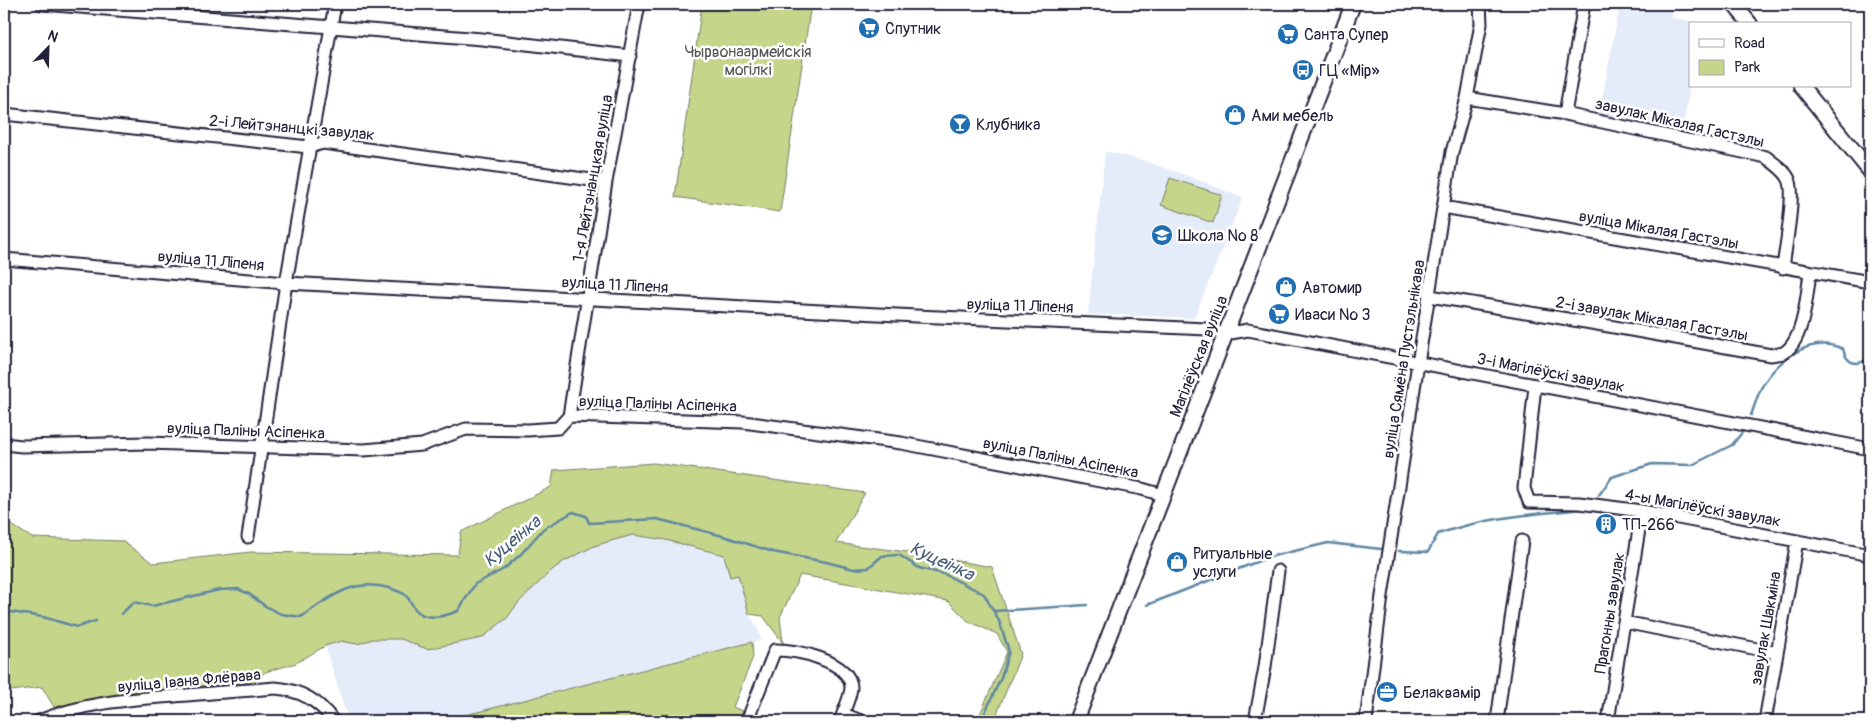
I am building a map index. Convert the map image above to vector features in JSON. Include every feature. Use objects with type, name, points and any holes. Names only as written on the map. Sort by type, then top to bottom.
[{"type":"main road","name":"Магілёўская вуліца","points":[[1076,721],[1353,4]]},
{"type":"main road","points":[[1734,4],[1748,22]]},
{"type":"main road","points":[[1803,88],[1870,171]]},
{"type":"street","points":[[42,4],[482,39],[630,56]]},
{"type":"street","points":[[248,537],[286,283],[335,4]]},
{"type":"street","name":"1-я Лейтэнанцкая вуліца","points":[[570,416],[606,182],[639,4]]},
{"type":"street","name":"вуліца Сямёна Пустэльнікава","points":[[1366,721],[1382,596],[1418,363],[1452,152],[1467,98],[1481,24],[1480,4]]},
{"type":"street","points":[[1565,114],[1584,4]]},
{"type":"street","name":"завулак Мікалая Гастэлы","points":[[1467,98],[1565,114],[1766,157],[1782,170],[1790,180],[1790,210],[1782,268]]},
{"type":"street","name":"2-і Лейтэнанцкі завулак","points":[[4,114],[309,147],[323,143],[606,182]]},
{"type":"street","name":"вуліца Мікалая Гастэлы","points":[[1443,207],[1870,282]]},
{"type":"street","name":"вуліца 11 Ліпеня","points":[[4,259],[286,283],[926,317],[1207,329],[1225,334]]},
{"type":"street","name":"2-і завулак Мікалая Гастэлы","points":[[1430,296],[1771,355],[1783,353],[1797,335],[1802,322],[1810,272]]},
{"type":"street","name":"3-і Магілёўскі завулак","points":[[1225,334],[1248,330],[1870,449]]},
{"type":"street","name":"4-ы Магілёўскі завулак","points":[[1535,386],[1524,488],[1529,502],[1579,503],[1642,511],[1870,555]]},
{"type":"street","name":"вуліца Паліны Асіпенка","points":[[4,444],[22,446],[148,443],[364,450],[422,445],[466,429],[528,430],[558,428],[570,416],[743,422],[891,442],[1142,489],[1163,495]]},
{"type":"street","name":"Прагонны завулак","points":[[1608,721],[1642,511]]},
{"type":"street","points":[[1497,721],[1522,541]]},
{"type":"street","name":"завулак Шакміна","points":[[1765,721],[1797,541]]},
{"type":"street","points":[[1255,721],[1265,667],[1278,571]]},
{"type":"street","points":[[1624,622],[1777,653]]},
{"type":"street","points":[[747,721],[775,650],[803,654],[832,663],[847,676],[851,688],[841,718],[861,721]]},
{"type":"street","name":"вуліца Івана Флёрава","points":[[39,721],[92,705],[149,698],[275,688],[307,696],[321,707],[333,721]]},
{"type":"shaded area","points":[[1620,4],[1674,4],[1672,18],[1694,22],[1689,22],[1690,88],[1682,133],[1599,115]]},
{"type":"shaded area","name":"Школа № 8","points":[[1105,151],[1138,159],[1186,175],[1243,198],[1194,318],[1088,314]]},
{"type":"shaded area","points":[[633,534],[666,540],[724,555],[730,577],[738,574],[749,614],[758,629],[761,640],[442,721],[351,721],[345,710],[325,646],[341,641],[357,644],[373,639],[401,639],[427,649],[507,618],[518,603],[563,561],[594,546]]},
{"type":"green space","name":"Чырвонаармейскія могілкі","points":[[702,4],[811,4],[780,212],[675,197]]},
{"type":"green space","points":[[1170,178],[1222,195],[1213,223],[1161,205]]},
{"type":"green space","points":[[654,463],[865,493],[836,543],[908,552],[992,567],[1021,654],[994,721],[977,721],[1007,652],[997,634],[968,621],[948,601],[800,575],[780,617],[783,643],[763,616],[749,614],[738,575],[730,577],[724,555],[666,540],[633,535],[594,546],[563,562],[518,603],[507,618],[482,638],[427,649],[401,639],[373,639],[357,644],[341,641],[325,646],[296,663],[265,672],[255,682],[138,691],[54,707],[42,687],[4,692],[4,520],[32,538],[122,541],[153,563],[251,552],[458,555],[461,532],[551,487],[554,470]]},
{"type":"green space","points":[[752,642],[753,657],[733,707],[747,713],[744,721],[442,721]]},
{"type":"waterway","points":[[1751,415],[1764,383],[1779,365],[1798,351],[1809,347],[1831,345],[1843,349],[1850,361],[1857,363],[1870,358]]},
{"type":"waterway","points":[[1599,495],[1612,477],[1652,464],[1692,465],[1732,445],[1745,429]]},
{"type":"waterway","points":[[1399,551],[1428,552],[1438,534],[1456,528],[1510,517],[1583,509]]},
{"type":"waterway","name":"Куцеінка","points":[[121,614],[134,602],[152,606],[219,590],[238,589],[281,614],[301,617],[342,591],[364,586],[376,586],[389,588],[404,594],[415,609],[424,616],[448,615],[458,611],[475,584],[504,569],[521,554],[543,529],[573,512],[586,516],[589,523],[657,519],[723,536],[773,552],[854,569],[868,568],[882,556],[899,555],[919,568],[944,574],[984,594],[999,621],[1009,651],[1001,678],[981,721]]},
{"type":"waterway","points":[[1147,605],[1269,557],[1328,543],[1381,549]]},
{"type":"waterway","points":[[994,611],[1087,605]]},
{"type":"waterway","name":"Куцеінка","points":[[4,611],[43,617],[77,627],[96,621]]},
{"type":"place","name":"Спутник","points":[[869,28]]},
{"type":"place","name":"Санта Супер","points":[[1288,34]]},
{"type":"place","name":"ГЦ «Мір»","points":[[1303,70]]},
{"type":"place","name":"Ами мебель","points":[[1235,115]]},
{"type":"place","name":"Клубника","points":[[960,124]]},
{"type":"place","name":"Школа № 8","points":[[1162,235]]},
{"type":"place","name":"Автомир","points":[[1286,287]]},
{"type":"place","name":"Иваси № 3","points":[[1279,314]]},
{"type":"place","name":"ТП-266","points":[[1606,524]]},
{"type":"place","name":"Ритуальные услуги","points":[[1177,562]]},
{"type":"place","name":"Белаквамір","points":[[1387,692]]}]
